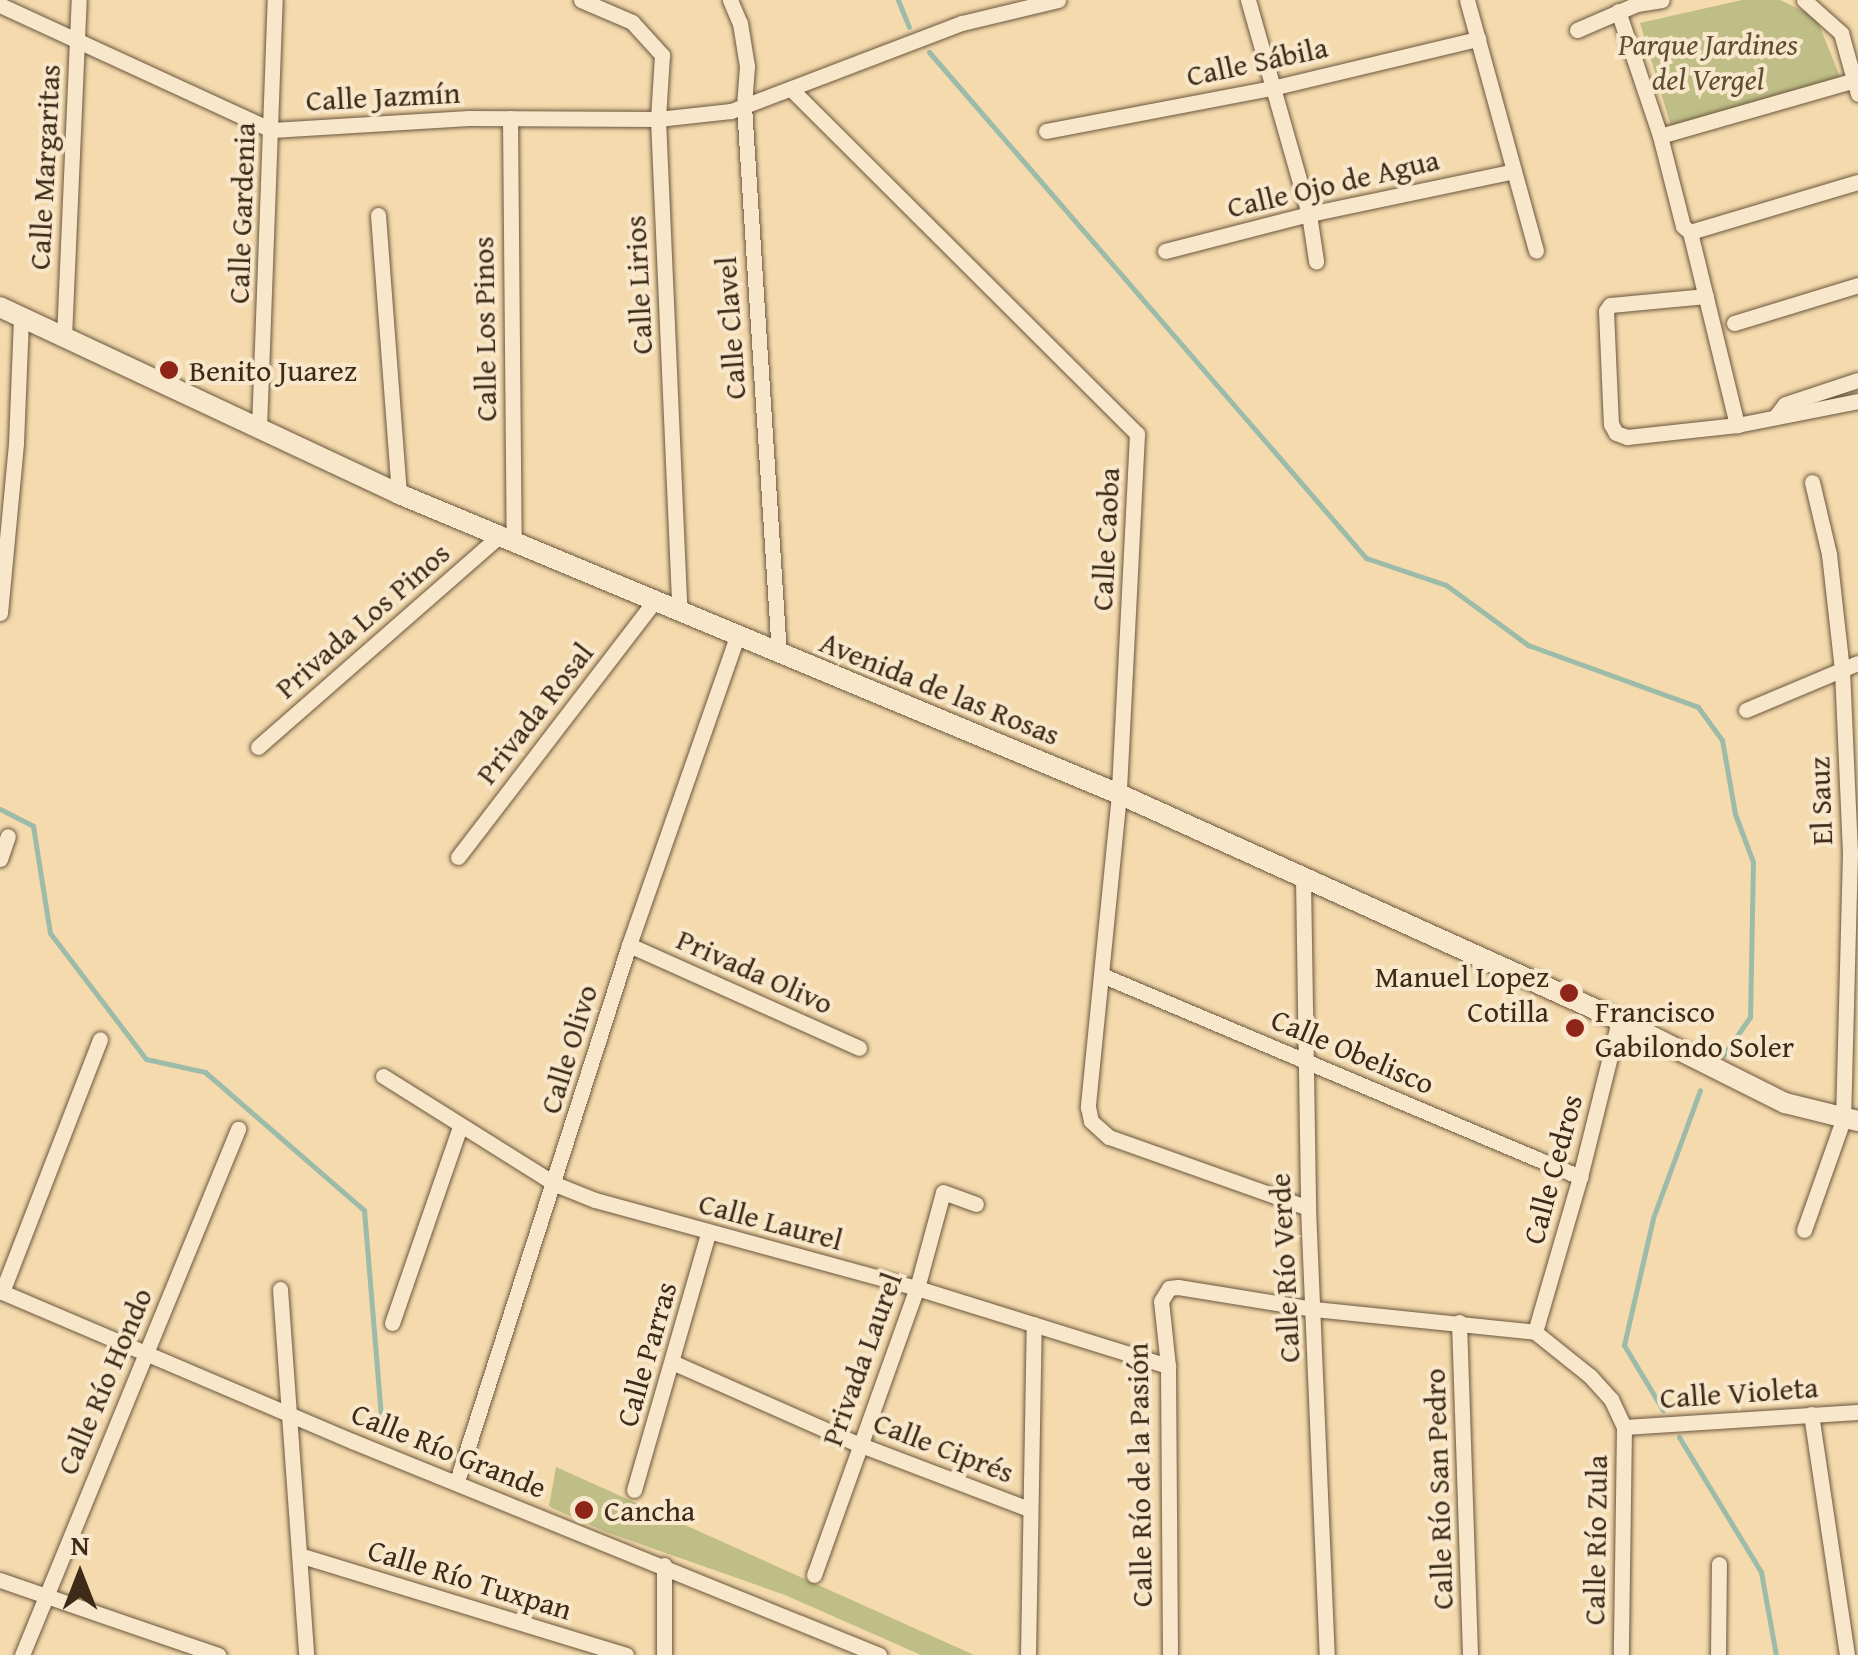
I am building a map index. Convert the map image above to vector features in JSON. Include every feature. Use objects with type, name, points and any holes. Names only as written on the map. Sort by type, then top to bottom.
[{"type":"street","name":"Calle Margaritas","points":[[64,337],[79,0]]},
{"type":"street","name":"Calle Gardenia","points":[[259,428],[275,0]]},
{"type":"street","name":"Calle Lirios","points":[[581,0],[632,22],[662,55],[658,119],[680,614]]},
{"type":"street","name":"Calle Clavel","points":[[730,0],[744,42],[744,106],[779,655]]},
{"type":"street","name":"Calle Jazmín","points":[[0,5],[272,130],[510,118],[658,119],[732,111],[962,23],[1058,0]]},
{"type":"street","points":[[1248,0],[1309,214],[1316,260]]},
{"type":"street","points":[[1467,0],[1536,252]]},
{"type":"street","points":[[1577,30],[1618,11],[1662,0]]},
{"type":"street","points":[[1660,136],[1856,87],[1841,33],[1814,3]]},
{"type":"street","points":[[1618,11],[1660,136],[1683,226],[1690,232],[1737,425]]},
{"type":"street","name":"Calle Sábila","points":[[1046,131],[1276,88],[1478,39]]},
{"type":"street","name":"Calle Caoba","points":[[792,90],[1136,434],[1119,794],[1104,976],[1088,1107],[1098,1130],[1308,1208]]},
{"type":"street","name":"Calle Los Pinos","points":[[508,537],[510,118]]},
{"type":"street","name":"Calle Ojo de Agua","points":[[1165,251],[1309,214],[1514,171]]},
{"type":"street","points":[[1690,232],[1858,182]]},
{"type":"street","points":[[378,215],[398,494]]},
{"type":"street","points":[[1734,323],[1858,286]]},
{"type":"street","points":[[1706,296],[1610,305],[1606,311],[1611,424],[1616,434],[1627,437],[1737,425],[1858,401]]},
{"type":"street","name":"Avenida de las Rosas","points":[[0,307],[398,494],[1119,794],[1618,1020],[1785,1103],[1850,1120]]},
{"type":"street","points":[[0,613],[16,443],[22,317]]},
{"type":"street","points":[[1775,417],[1785,404],[1858,380]]},
{"type":"street","name":"El Sauz","points":[[1804,1230],[1850,1120],[1850,852],[1842,670],[1829,554],[1812,482]]},
{"type":"street","name":"Privada Los Pinos","points":[[258,747],[508,537]]},
{"type":"street","name":"Privada Rosal","points":[[458,857],[654,602]]},
{"type":"street","name":"Calle Olivo","points":[[457,1481],[629,945],[737,636]]},
{"type":"street","points":[[1746,710],[1858,662]]},
{"type":"street","points":[[0,860],[8,836]]},
{"type":"street","name":"Calle Río Verde","points":[[1304,879],[1308,1208],[1328,1655]]},
{"type":"street","name":"Privada Olivo","points":[[629,945],[859,1048]]},
{"type":"street","name":"Calle Obelisco","points":[[1104,976],[1580,1178]]},
{"type":"street","name":"Calle Cedros","points":[[1535,1332],[1580,1178],[1618,1020]]},
{"type":"street","points":[[1,1291],[100,1039]]},
{"type":"street","name":"Calle Laurel","points":[[383,1076],[460,1128],[555,1184],[708,1233],[917,1288],[1168,1366]]},
{"type":"street","points":[[392,1323],[460,1128]]},
{"type":"street","name":"Calle Río Hondo","points":[[22,1655],[238,1129]]},
{"type":"street","name":"Privada Laurel","points":[[814,1575],[917,1288],[943,1192],[976,1204]]},
{"type":"street","name":"Calle Parras","points":[[634,1490],[674,1363],[708,1233]]},
{"type":"street","name":"Calle Río de la Pasión","points":[[1170,1655],[1168,1366],[1162,1295],[1178,1287],[1314,1309]]},
{"type":"street","points":[[280,1289],[306,1655]]},
{"type":"street","name":"Calle Río Grande","points":[[1,1291],[879,1655]]},
{"type":"street","points":[[1314,1309],[1535,1332],[1611,1398],[1624,1426]]},
{"type":"street","name":"Calle Río San Pedro","points":[[1458,1322],[1470,1655]]},
{"type":"street","points":[[1028,1655],[1034,1324]]},
{"type":"street","name":"Calle Ciprés","points":[[674,1363],[858,1444],[1029,1510]]},
{"type":"street","name":"Calle Violeta","points":[[1624,1426],[1858,1412]]},
{"type":"street","points":[[1811,1414],[1847,1655]]},
{"type":"street","name":"Calle Río Zula","points":[[1621,1655],[1624,1426]]},
{"type":"street","name":"Calle Río Tuxpan","points":[[299,1555],[626,1655]]},
{"type":"street","points":[[1718,1655],[1719,1564]]},
{"type":"street","points":[[664,1565],[664,1655]]},
{"type":"street","points":[[0,1580],[46,1594],[186,1650],[218,1655]]},
{"type":"green space","name":"Parque Jardines del Vergel","points":[[1742,0],[1780,0],[1816,17],[1841,79],[1671,126],[1640,23]]},
{"type":"green space","points":[[556,1467],[974,1655],[921,1655],[785,1595],[606,1532],[552,1508],[549,1506]]},
{"type":"waterway","points":[[898,0],[909,27]]},
{"type":"waterway","points":[[929,52],[1366,558],[1446,585],[1528,645],[1698,707],[1722,740],[1735,814],[1753,862],[1750,1017],[1723,1056]]},
{"type":"waterway","points":[[0,809],[33,826],[50,933],[146,1059],[205,1072],[364,1210],[381,1416]]},
{"type":"waterway","points":[[1663,1410],[1624,1345],[1653,1218],[1700,1090]]},
{"type":"waterway","points":[[1679,1437],[1761,1572],[1776,1655]]},
{"type":"place","name":"Benito Juarez","points":[[169,370]]},
{"type":"place","name":"Manuel Lopez Cotilla","points":[[1569,993]]},
{"type":"place","name":"Francisco Gabilondo Soler","points":[[1575,1028]]},
{"type":"place","name":"Cancha","points":[[584,1510]]}]
